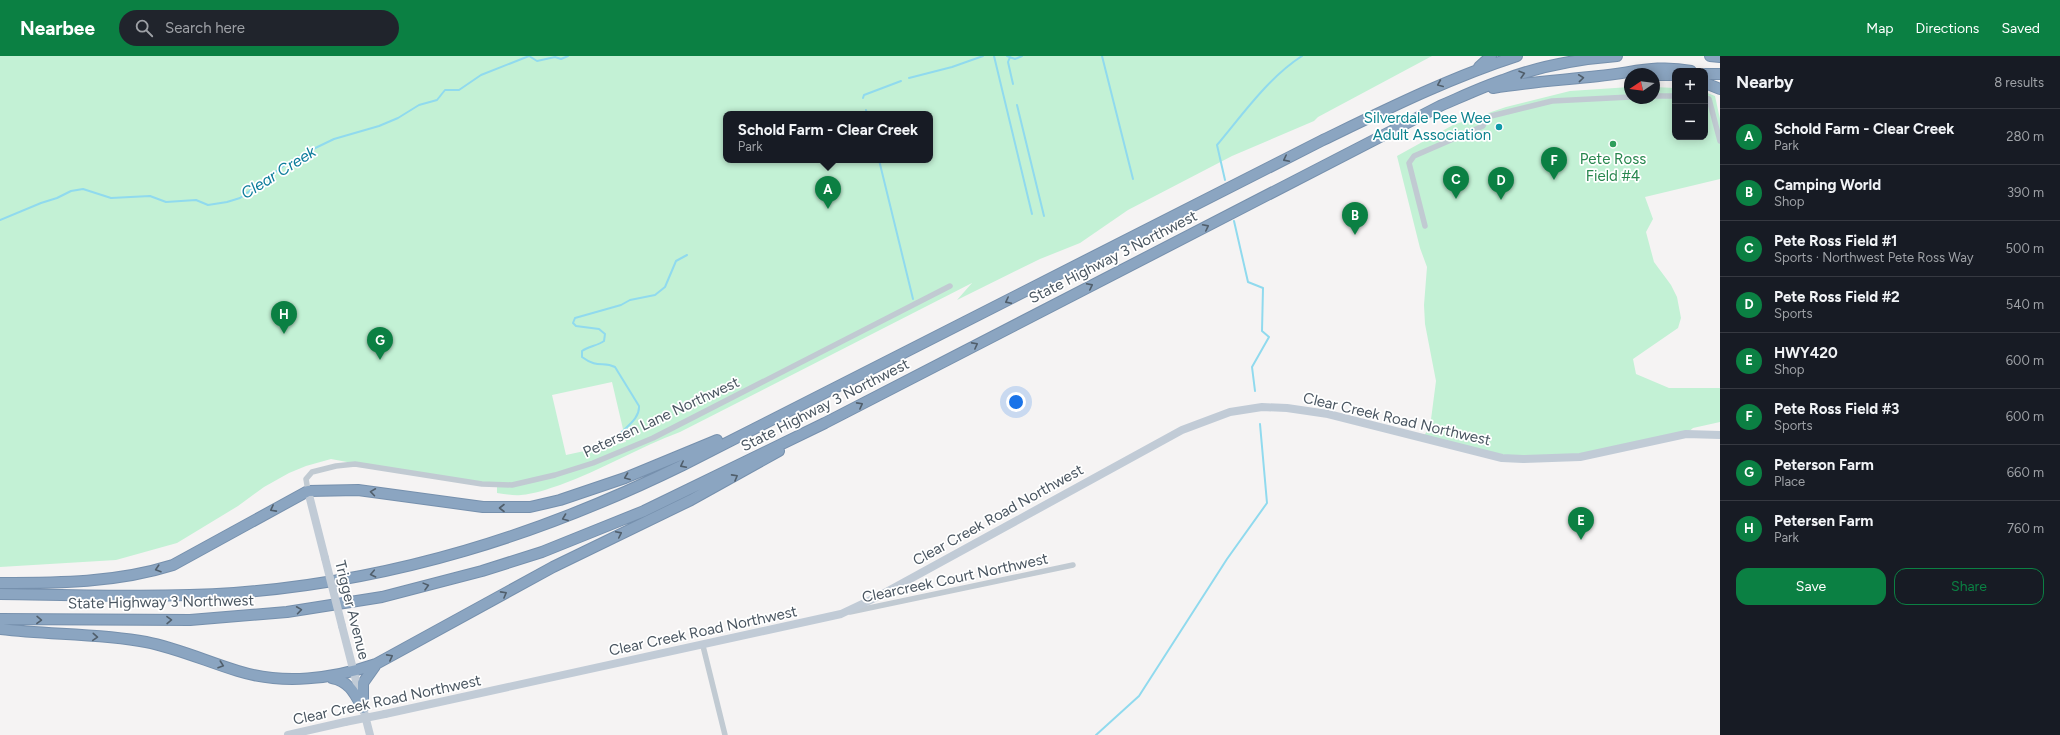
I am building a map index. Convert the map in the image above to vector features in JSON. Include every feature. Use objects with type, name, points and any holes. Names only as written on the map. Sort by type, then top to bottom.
[{"type":"highway","points":[[1476,69],[1491,56]]},
{"type":"highway","name":"State Highway 3 Northwest","points":[[0,594],[151,595],[228,593],[317,584],[410,566],[489,545],[567,517],[640,486],[1321,141],[1422,92],[1476,69],[1517,56]]},
{"type":"highway","name":"State Highway 3 Northwest","points":[[0,619],[154,620],[234,617],[349,603],[402,593],[512,562],[601,530],[825,424],[1433,110],[1473,92],[1530,71],[1571,62],[1617,56]]},
{"type":"highway","points":[[1710,56],[1720,57]]},
{"type":"highway","points":[[1473,92],[1520,84],[1606,75],[1657,67],[1677,68]]},
{"type":"highway","points":[[1708,74],[1720,74]]},
{"type":"highway","points":[[1606,75],[1624,75]]},
{"type":"highway","points":[[1660,75],[1672,75]]},
{"type":"highway","points":[[1708,84],[1720,89]]},
{"type":"highway","points":[[0,583],[94,581],[156,570],[173,565],[308,491],[358,490],[493,508],[541,505],[624,478],[780,415]]},
{"type":"highway","points":[[0,630],[129,639],[164,646],[240,672],[262,676],[330,677],[354,672],[376,664],[553,567],[736,476],[825,424]]},
{"type":"highway","points":[[363,708],[363,683],[367,675],[376,664]]},
{"type":"highway","points":[[330,677],[343,681],[347,684],[363,708]]},
{"type":"main road","name":"Clear Creek Road Northwest","points":[[288,735],[703,646],[841,614],[879,596],[1182,430],[1212,418],[1243,409],[1274,407],[1313,411],[1508,459],[1580,457],[1674,436],[1704,433],[1720,435]]},
{"type":"main road","name":"Trigger Avenue","points":[[308,491],[370,735]]},
{"type":"street","points":[[1660,96],[1672,96]]},
{"type":"street","points":[[1424,226],[1409,163],[1414,156],[1484,126],[1486,117],[1552,101],[1624,97]]},
{"type":"street","points":[[1708,99],[1713,110],[1720,141]]},
{"type":"street","name":"Petersen Lane Northwest","points":[[308,491],[306,479],[312,472],[336,466],[356,464],[482,484],[512,485],[568,472],[653,438],[950,286]]},
{"type":"street","name":"Clearcreek Court Northwest","points":[[841,614],[1073,565]]},
{"type":"street","points":[[703,646],[725,735]]},
{"type":"green space","points":[[0,56],[1432,56],[1318,117],[1314,121],[1232,156],[1128,210],[1080,243],[1040,259],[957,300],[972,283],[680,432],[650,444],[576,479],[531,494],[509,495],[497,493],[497,486],[390,470],[331,459],[306,466],[289,473],[264,487],[238,506],[177,543],[116,560],[0,567]],"holes":[[[612,382],[626,442],[566,455],[552,395]]]},
{"type":"green space","points":[[1624,87],[1624,104],[1660,104],[1660,87],[1672,88],[1672,140],[1708,140],[1708,93],[1715,96],[1720,119],[1720,179],[1645,197],[1653,219],[1646,232],[1654,262],[1671,285],[1677,297],[1681,318],[1678,328],[1633,359],[1636,374],[1669,388],[1720,388],[1720,422],[1693,428],[1686,434],[1580,457],[1523,459],[1423,437],[1430,427],[1436,381],[1425,324],[1424,305],[1427,267],[1420,248],[1397,156],[1453,125],[1506,107],[1570,91]]},
{"type":"waterway","name":"Clear Creek","points":[[0,220],[71,191],[83,189],[111,198],[150,196],[166,202],[196,200],[208,205],[227,202],[240,198],[289,162],[307,152],[334,139],[379,126],[398,118],[419,105],[437,100],[445,90],[459,90],[481,75],[529,56],[537,61],[555,57],[561,59],[568,56]]},
{"type":"waterway","points":[[909,78],[952,67],[983,56]]},
{"type":"waterway","points":[[994,56],[1032,214]]},
{"type":"waterway","points":[[1007,56],[1015,59],[1022,56]]},
{"type":"waterway","points":[[1102,56],[1133,179]]},
{"type":"waterway","points":[[1225,180],[1217,145],[1267,86],[1302,56]]},
{"type":"waterway","points":[[1010,57],[1008,62],[1013,84]]},
{"type":"waterway","points":[[863,98],[864,95],[901,81]]},
{"type":"waterway","points":[[1017,105],[1044,216]]},
{"type":"waterway","points":[[880,163],[913,299]]},
{"type":"waterway","points":[[1234,221],[1248,282],[1263,288],[1262,331],[1269,337],[1252,367],[1255,391]]},
{"type":"waterway","points":[[620,434],[635,418],[639,410],[639,406],[615,367],[611,365],[592,363],[582,357],[582,351],[604,341],[605,334],[599,329],[576,326],[573,323],[575,318],[621,305],[630,300],[655,295],[665,287],[676,261],[687,255]]},
{"type":"waterway","points":[[1096,735],[1139,696],[1227,559],[1267,503],[1260,424]]},
{"type":"place","name":"Silverdale Pee Wee Adult Association","points":[[1499,127]]},
{"type":"place","name":"Pete Ross Field #4","points":[[1613,144]]},
{"type":"place","name":"Pete Ross Field #3","points":[[1554,180]]},
{"type":"place","name":"Pete Ross Field #1","points":[[1456,199]]},
{"type":"place","name":"Pete Ross Field #2","points":[[1501,200]]},
{"type":"place","name":"Schold Farm - Clear Creek","points":[[828,209]]},
{"type":"place","name":"Camping World","points":[[1355,235]]},
{"type":"place","name":"Petersen Farm","points":[[284,334]]},
{"type":"place","name":"Peterson Farm","points":[[380,360]]},
{"type":"place","name":"HWY420","points":[[1581,540]]}]
